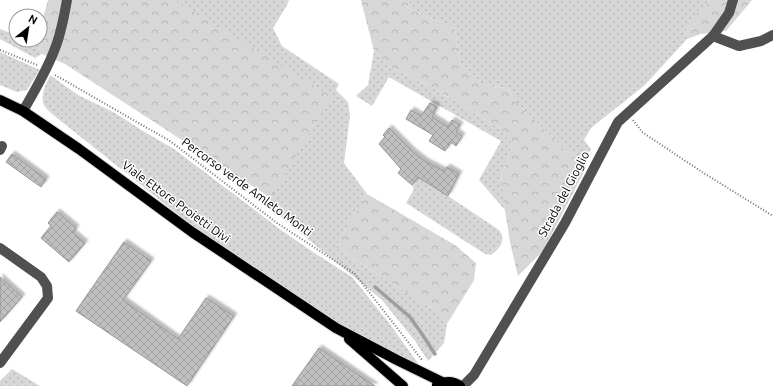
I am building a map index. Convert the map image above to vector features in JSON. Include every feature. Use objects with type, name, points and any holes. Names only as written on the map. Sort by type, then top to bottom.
[{"type":"main road","name":"Viale Ettore Proietti Divi","points":[[0,100],[23,111],[91,157],[192,232],[336,328],[397,360],[438,384],[447,381],[460,386]]},
{"type":"main road","name":"Viale Ettore Proietti Divi","points":[[336,328],[403,386]]},
{"type":"street","points":[[23,111],[55,50],[67,0]]},
{"type":"street","name":"Strada del Gioglio","points":[[463,386],[478,369],[565,223],[618,122],[713,36],[728,13],[734,0]]},
{"type":"street","points":[[713,36],[739,46],[761,41],[773,36]]},
{"type":"street","points":[[0,248],[41,277],[47,286],[48,298],[0,363]]},
{"type":"path","name":"Percorso verde Amleto Monti","points":[[0,50],[46,69],[170,141],[277,223],[355,274],[425,364]]},
{"type":"path","points":[[628,113],[642,132],[702,172],[773,216]]},
{"type":"green space","points":[[48,0],[175,0],[332,97],[271,198],[65,64],[42,54],[39,48],[48,48],[48,8],[46,8]]},
{"type":"green space","points":[[175,0],[289,0],[273,28],[282,46],[339,84],[336,90],[348,102],[350,116],[344,163],[367,194],[346,228],[336,248],[436,311],[447,324],[444,343],[428,361],[415,341],[382,300],[264,203],[271,198]]},
{"type":"green space","points":[[361,0],[410,0],[407,8],[455,28],[460,63],[483,85],[507,88],[520,106],[586,168],[543,251],[518,276],[510,242],[501,174],[513,145],[500,129],[434,88],[388,66],[374,51]]},
{"type":"green space","points":[[410,0],[710,0],[686,24],[687,39],[645,85],[591,128],[584,140],[591,149],[586,157],[576,160],[520,106],[507,88],[483,85],[460,63],[455,28],[407,8]]},
{"type":"green space","points":[[710,0],[752,0],[726,31],[701,34],[687,39],[686,24]]},
{"type":"green space","points":[[0,29],[8,32],[8,43],[0,39]]},
{"type":"green space","points":[[17,48],[39,48],[42,54],[35,58]]},
{"type":"green space","points":[[374,51],[388,66],[434,88],[500,129],[513,145],[501,174],[505,210],[479,180],[501,141],[389,77],[372,106],[356,96],[368,85]]},
{"type":"green space","points":[[0,52],[40,70],[27,90],[17,92],[0,85]]},
{"type":"green space","points":[[50,75],[78,95],[115,113],[174,149],[281,230],[352,277],[389,323],[420,366],[335,323],[194,227],[45,107],[43,103],[43,95]]},
{"type":"green space","points":[[422,171],[424,181],[499,230],[502,235],[502,242],[496,251],[491,255],[485,254],[406,203],[414,189],[412,185]]},
{"type":"green space","points":[[367,194],[455,245],[476,263],[474,280],[447,324],[436,311],[336,248],[346,228]]},
{"type":"green space","points":[[12,369],[40,386],[0,386],[0,381]]},
{"type":"building","points":[[430,103],[437,107],[432,117],[448,127],[452,120],[460,125],[456,132],[462,136],[456,146],[451,142],[445,151],[429,141],[433,135],[406,119],[411,110],[421,116]]},
{"type":"building","points":[[389,128],[413,152],[426,162],[444,171],[447,167],[459,174],[448,196],[418,177],[412,185],[398,173],[401,169],[379,144],[385,137],[383,135]]},
{"type":"building","points":[[12,154],[46,179],[41,187],[6,162]]},
{"type":"building","points":[[57,212],[76,228],[73,233],[85,243],[69,262],[41,238],[51,226],[48,223]]},
{"type":"building","points":[[124,242],[151,261],[123,300],[178,339],[206,298],[234,316],[187,386],[76,311]]},
{"type":"building","points":[[0,277],[22,297],[0,322]]},
{"type":"building","points":[[319,348],[375,386],[292,386]]},
{"type":"waterway","points":[[375,287],[410,317],[435,354]]}]
